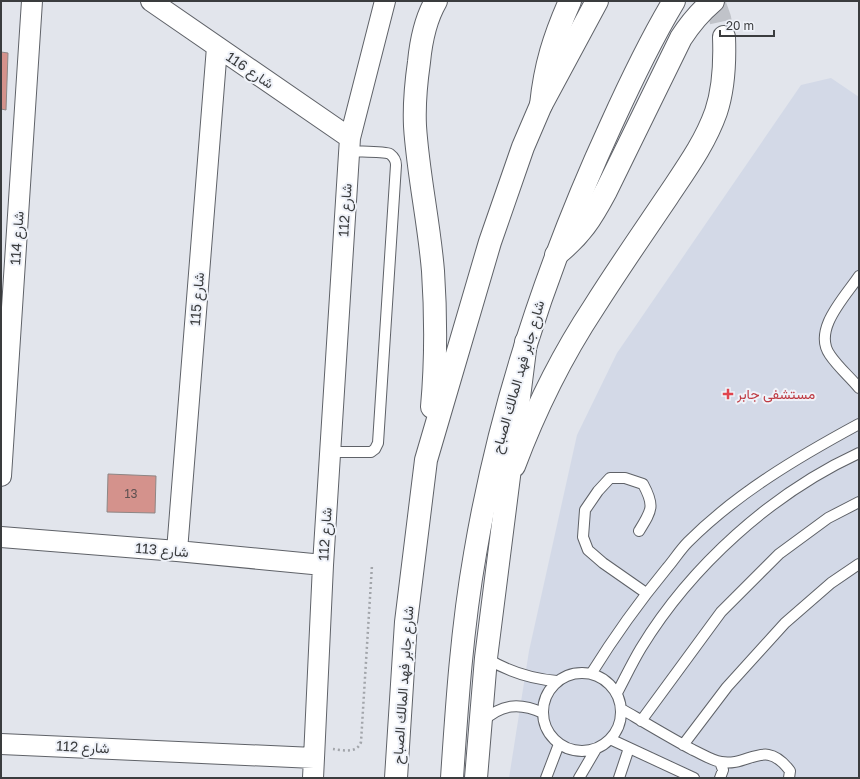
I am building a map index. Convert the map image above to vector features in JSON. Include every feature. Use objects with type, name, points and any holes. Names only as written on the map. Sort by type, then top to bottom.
[{"type":"main road","points":[[426,460],[434,384],[435,308],[432,262],[415,124],[420,48],[425,25],[436,1]]},
{"type":"main road","points":[[541,105],[544,81],[553,42],[570,1]]},
{"type":"main road","points":[[592,10],[608,1]]},
{"type":"main road","name":"شارع جابر فهد المالك الصباح","points":[[452,778],[466,617],[474,555],[496,447],[526,342],[556,255],[590,170],[629,87],[674,1]]},
{"type":"main road","points":[[556,255],[576,238],[593,216],[610,184],[680,38],[691,22],[713,1]]},
{"type":"main road","name":"شارع جابر فهد المالك الصباح","points":[[396,778],[406,622],[426,460],[490,242],[523,147],[541,105],[592,10]]},
{"type":"main road","points":[[509,480],[537,410],[572,342],[691,162],[709,129],[716,112],[722,87],[725,56],[724,37]]},
{"type":"main road","points":[[476,778],[482,722],[486,658],[526,342]]},
{"type":"street","name":"شارع 114","points":[[1,476],[32,1]]},
{"type":"street","name":"شارع 116","points":[[151,1],[217,47],[349,144]]},
{"type":"street","name":"شارع 112","points":[[1,744],[314,753],[323,565],[349,144],[385,1]]},
{"type":"street","name":"شارع 115","points":[[176,551],[217,47]]},
{"type":"street","name":"شارع 113","points":[[1,538],[176,551],[323,565]]},
{"type":"street","points":[[313,778],[314,753]]},
{"type":"lane","points":[[330,452],[371,452],[375,449],[378,443],[396,166],[392,155],[349,144]]},
{"type":"lane","points":[[859,276],[828,320],[824,334],[824,345],[829,354],[859,388]]},
{"type":"lane","points":[[591,674],[616,635],[646,593],[688,543],[745,494],[790,462],[859,424]]},
{"type":"lane","points":[[617,694],[641,648],[668,608],[706,564],[761,513],[802,483],[859,453]]},
{"type":"lane","points":[[640,531],[650,514],[650,497],[643,484],[625,478],[610,478],[598,490],[585,510],[583,537],[588,550],[598,559],[646,593]]},
{"type":"lane","points":[[640,721],[721,612],[779,554],[828,518],[859,502]]},
{"type":"lane","points":[[683,745],[727,687],[785,623],[831,583],[859,564]]},
{"type":"lane","points":[[486,658],[497,665],[520,674],[545,680],[557,681],[573,674],[591,674],[602,678],[610,684],[617,694],[621,709],[619,725],[610,740],[596,749],[579,778]]},
{"type":"lane","points":[[557,681],[546,696],[542,713],[547,730],[559,744],[576,751],[596,749]]},
{"type":"lane","points":[[482,722],[489,715],[506,707],[525,707],[542,713]]},
{"type":"lane","points":[[621,709],[683,745],[713,760],[729,763],[758,754],[776,757],[784,763],[790,771],[789,778]]},
{"type":"lane","points":[[610,740],[629,748],[676,774],[694,778]]},
{"type":"lane","points":[[546,778],[559,744]]},
{"type":"lane","points":[[619,778],[629,748]]},
{"type":"lane","points":[[720,762],[723,770],[720,778]]},
{"type":"path","points":[[314,753],[353,750],[360,745],[372,565]]},
{"type":"shaded area","name":"مستشفى جابر","points":[[831,78],[859,97],[859,778],[509,778],[529,651],[577,435],[617,353],[801,85]]},
{"type":"building","points":[[1,52],[8,53],[6,110],[1,109]]},
{"type":"building","points":[[108,474],[156,476],[155,513],[107,512]]},
{"type":"tunnel","points":[[714,1],[720,18],[724,37]]},
{"type":"place","name":"مستشفى جابر","points":[[728,394]]}]
